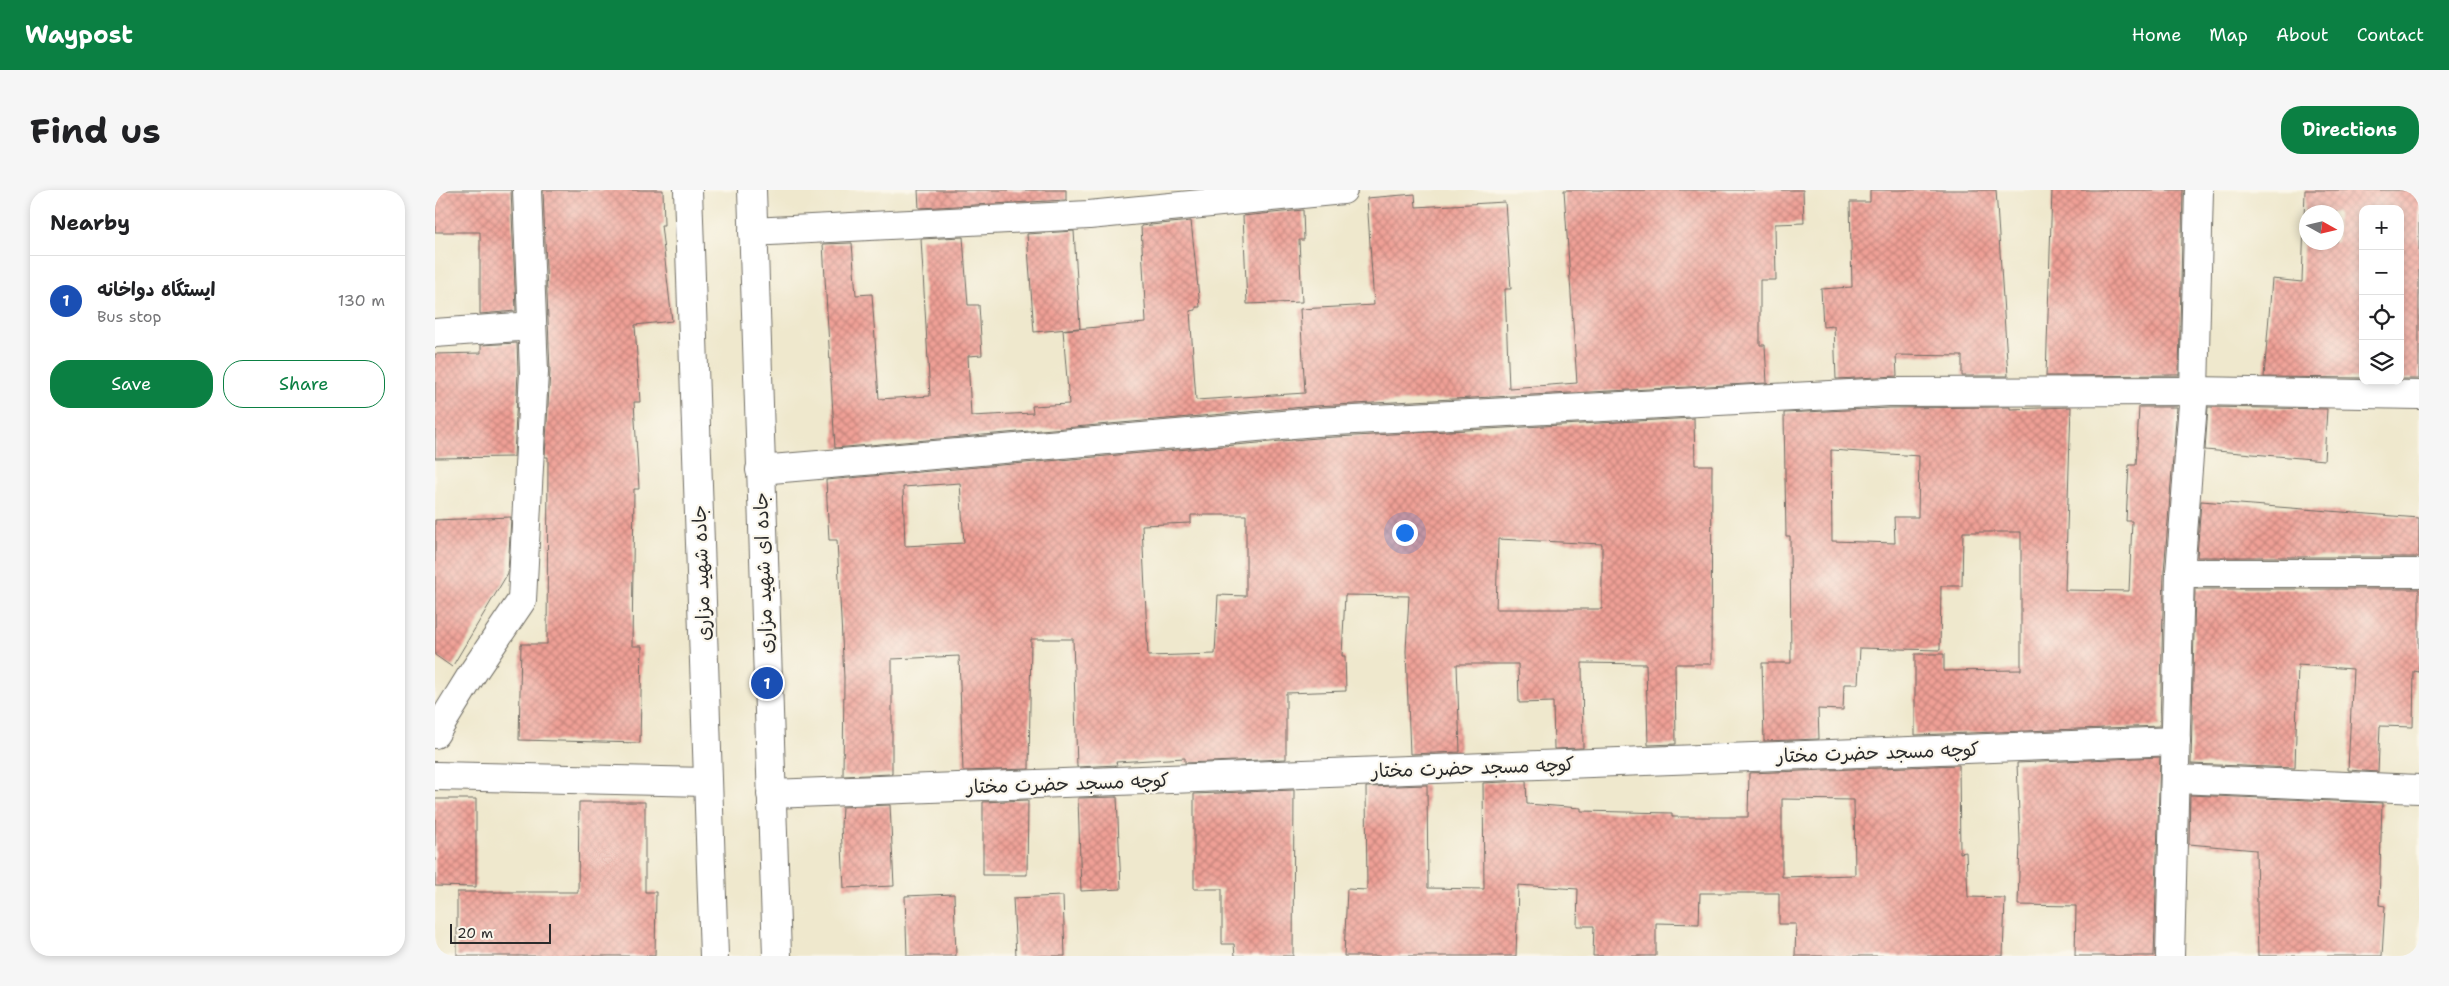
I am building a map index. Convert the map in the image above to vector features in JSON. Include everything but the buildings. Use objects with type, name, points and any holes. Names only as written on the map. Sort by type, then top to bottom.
[{"type":"street","points":[[435,734],[474,670],[522,600],[534,372],[527,190]]},
{"type":"street","name":"جاده شهید مزاری","points":[[689,190],[714,956]]},
{"type":"street","name":"جاده ای شهید مزاری","points":[[751,190],[777,956]]},
{"type":"street","points":[[753,232],[1089,215],[1343,190]]},
{"type":"street","points":[[2170,956],[2181,573],[2194,391],[2199,190]]},
{"type":"street","points":[[435,333],[532,326]]},
{"type":"street","points":[[760,470],[1316,422],[1889,392],[2194,391],[2419,395]]},
{"type":"street","points":[[2181,573],[2419,573]]},
{"type":"street","name":"کوچه مسجد حضرت مختار","points":[[771,794],[2176,741]]},
{"type":"street","points":[[435,776],[707,782]]},
{"type":"street","points":[[2176,779],[2419,789]]},
{"type":"place","name":"ایستگاه دواخانه","points":[[767,683]]}]
